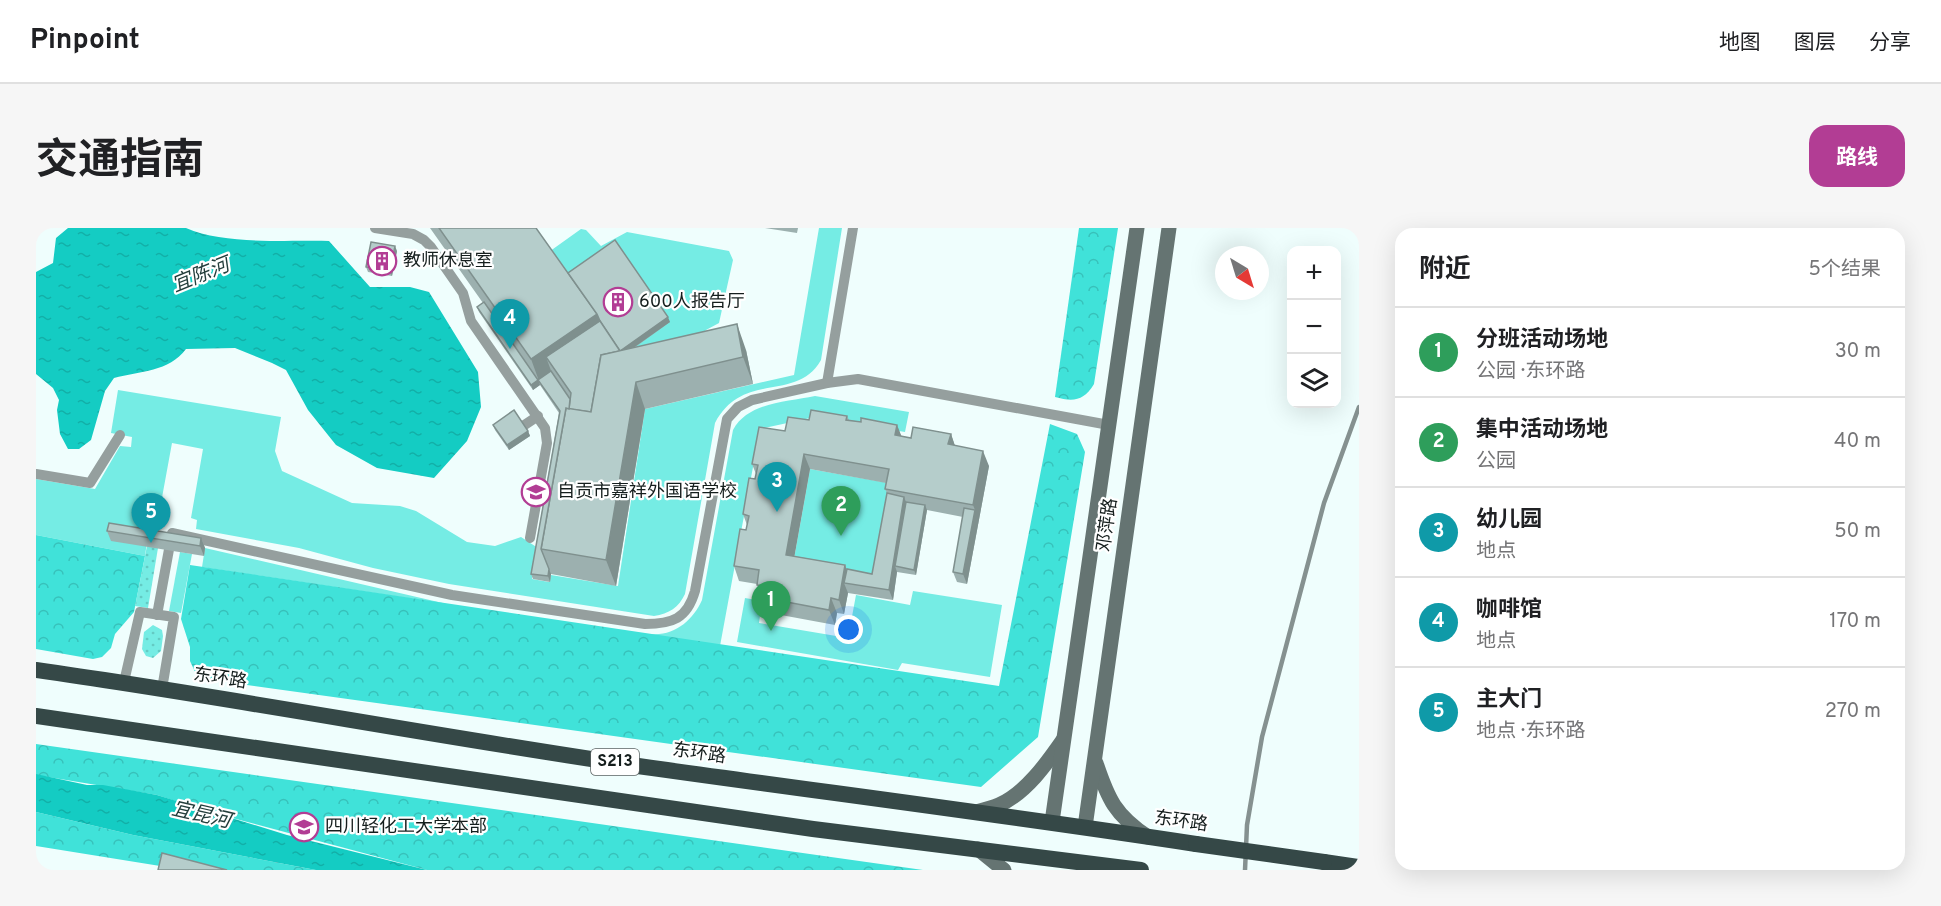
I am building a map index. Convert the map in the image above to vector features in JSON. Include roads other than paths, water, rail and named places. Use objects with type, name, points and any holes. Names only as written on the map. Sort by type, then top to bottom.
[{"type":"highway","name":"东环路","points":[[36,670],[124,682],[622,764],[1052,822],[1359,867]]},
{"type":"highway","name":"S213","points":[[36,716],[813,829],[978,849],[1047,863],[1141,870]]},
{"type":"main road","name":"邓萍路","points":[[1052,822],[1137,228]]},
{"type":"main road","name":"邓萍路","points":[[1085,827],[1169,228]]},
{"type":"main road","points":[[976,812],[1000,805],[1018,792],[1044,767],[1065,738]]},
{"type":"main road","points":[[1095,760],[1106,792],[1116,810],[1128,824],[1148,837]]},
{"type":"main road","points":[[978,849],[1004,870]]},
{"type":"lane","points":[[375,228],[388,235],[419,237],[431,247],[465,297],[471,321],[545,428],[547,443],[530,538]]},
{"type":"lane","points":[[827,383],[854,228]]},
{"type":"lane","points":[[157,615],[172,533],[452,595],[645,624],[669,622],[683,614],[692,603],[727,419],[738,407],[752,400],[827,383],[858,379],[1109,425]]},
{"type":"lane","points":[[523,426],[538,416]]},
{"type":"lane","points":[[36,474],[90,483],[120,435]]},
{"type":"lane","points":[[124,682],[140,612],[174,617],[162,689]]},
{"type":"water","name":"宜陈河","points":[[68,228],[186,228],[219,237],[237,239],[329,241],[370,287],[410,287],[429,292],[478,372],[481,407],[467,441],[434,478],[377,468],[336,445],[308,410],[286,370],[235,348],[186,349],[179,357],[163,366],[114,378],[105,391],[91,440],[79,449],[68,449],[60,434],[57,410],[59,400],[53,388],[36,374],[36,272],[53,263],[56,238]]},
{"type":"water","name":"宜昆河","points":[[36,774],[87,785],[103,785],[157,795],[287,835],[427,870],[316,870],[133,835],[36,812]]},
{"type":"railway","points":[[1245,870],[1247,825],[1262,737],[1324,503],[1359,407]]},
{"type":"place","name":"教师休息室","points":[[382,261]]},
{"type":"place","name":"600人报告厅","points":[[618,302]]},
{"type":"place","name":"咖啡馆","points":[[510,349]]},
{"type":"place","name":"自贡市嘉祥外国语学校","points":[[536,492]]},
{"type":"place","name":"幼儿园","points":[[777,512]]},
{"type":"place","name":"集中活动场地","points":[[841,536]]},
{"type":"place","name":"主大门","points":[[151,543]]},
{"type":"place","name":"分班活动场地","points":[[771,631]]},
{"type":"place","name":"四川轻化工大学本部","points":[[304,827]]}]
